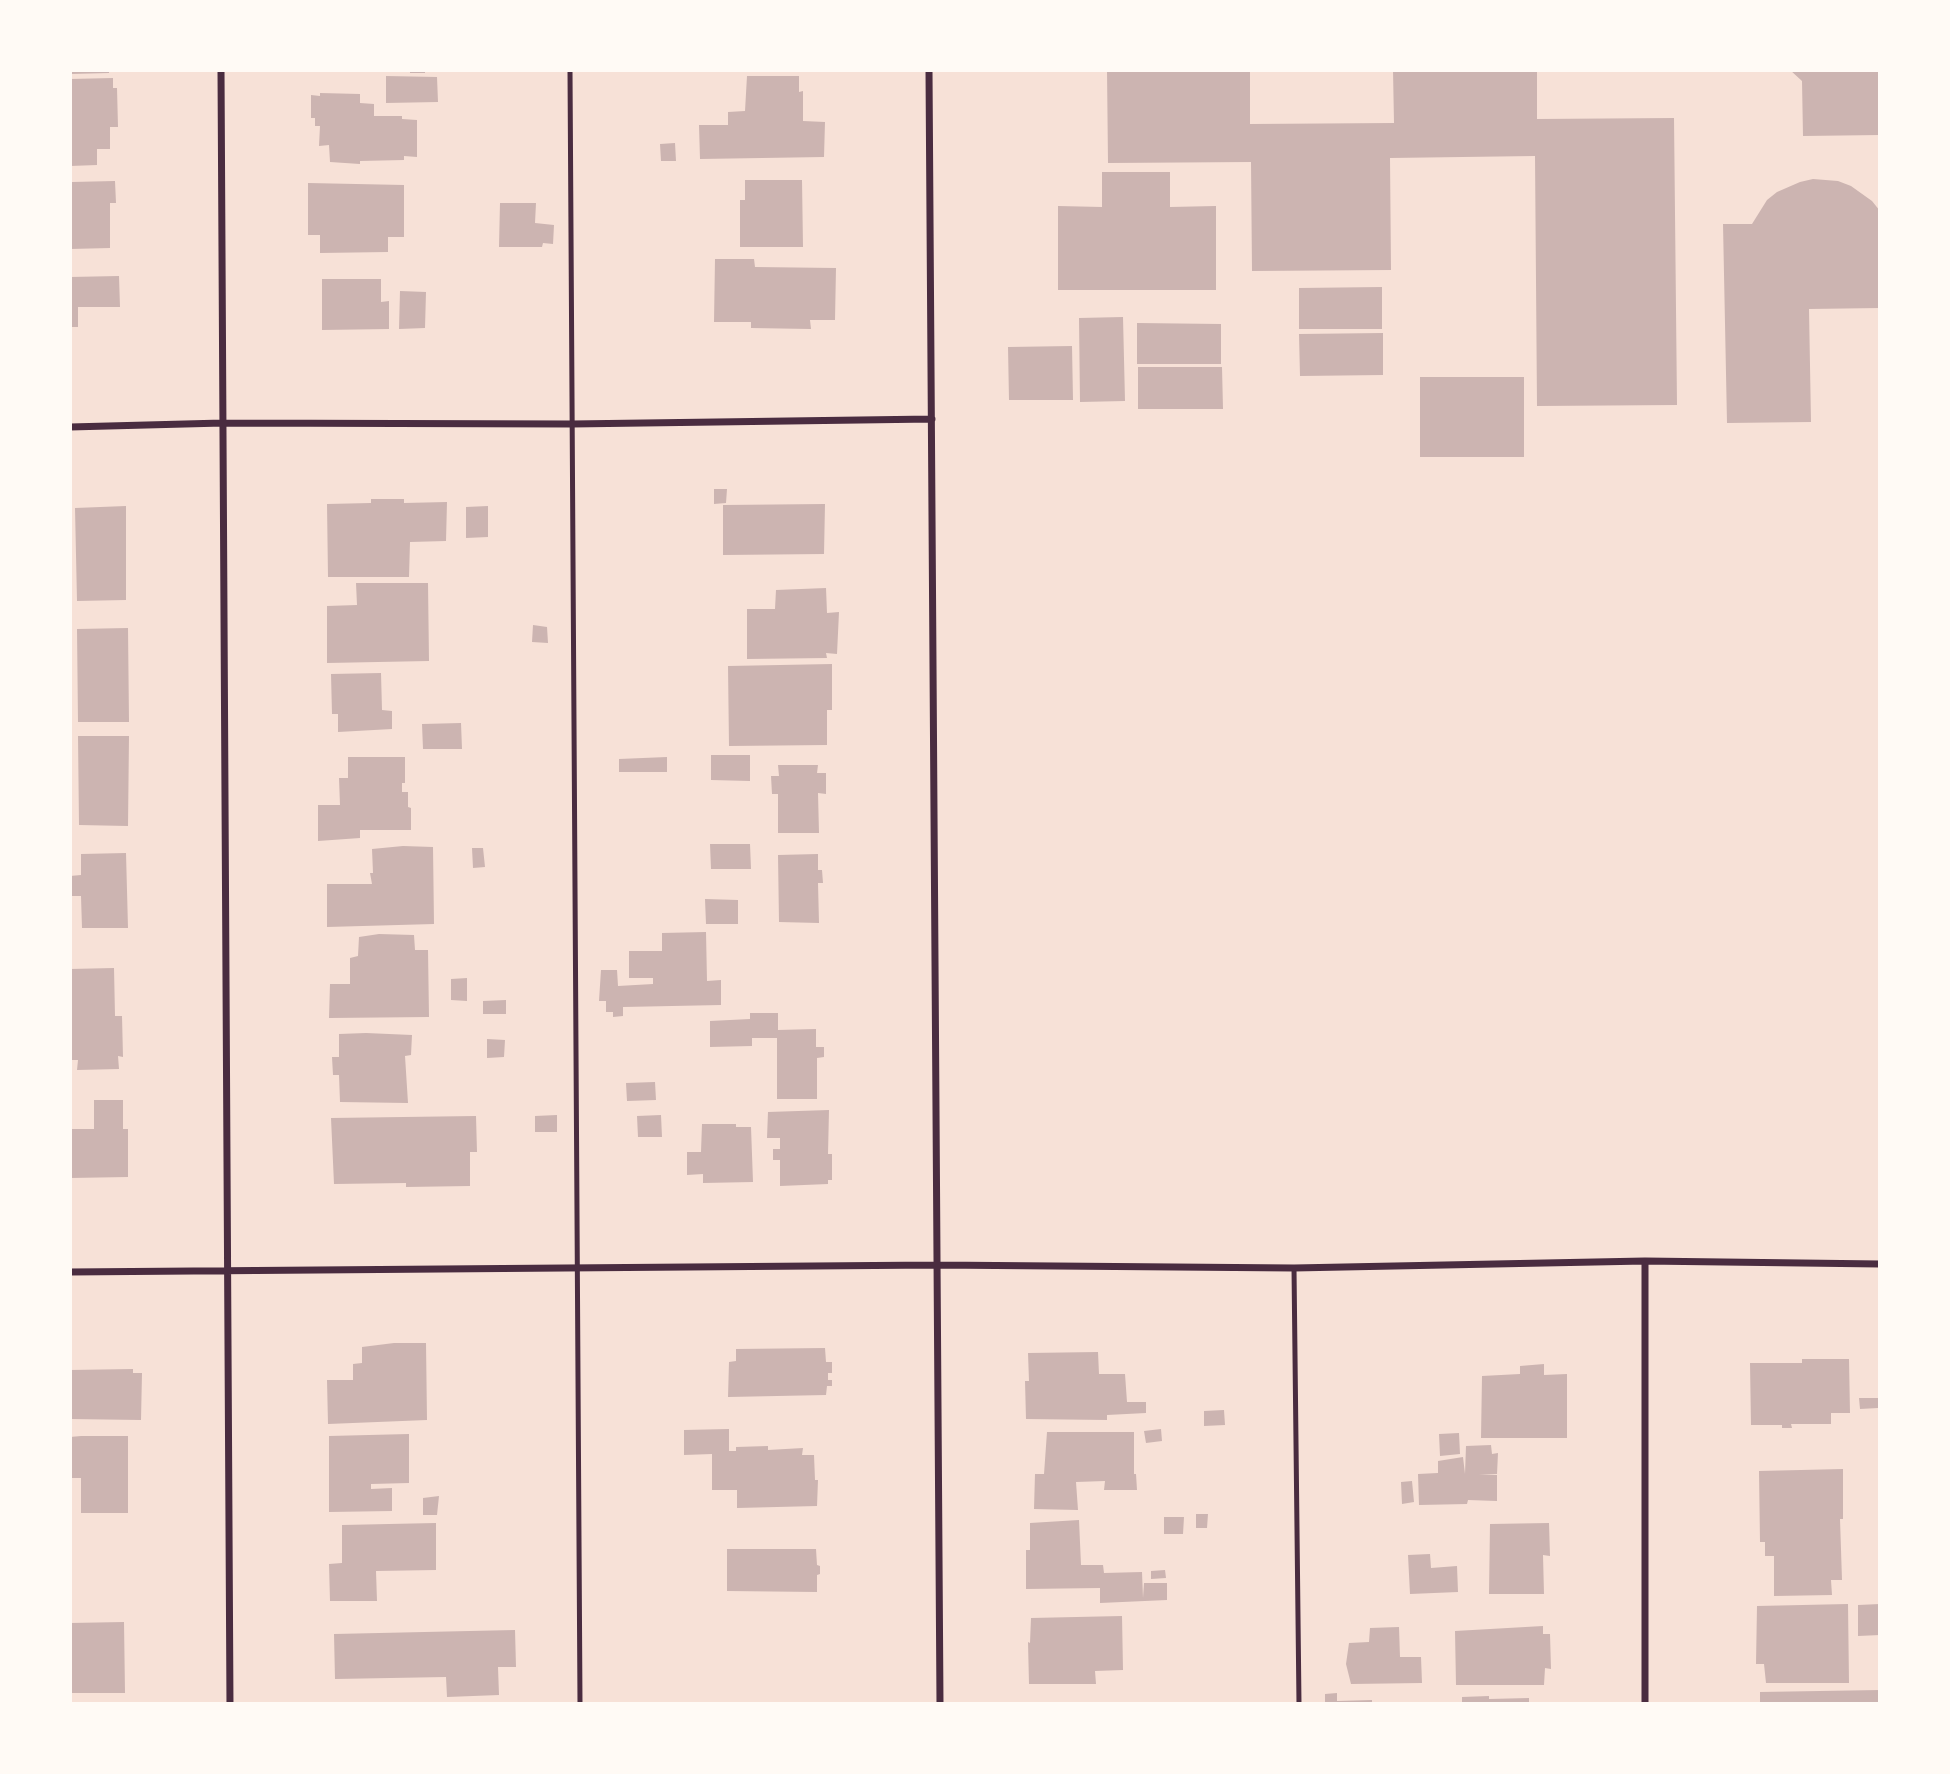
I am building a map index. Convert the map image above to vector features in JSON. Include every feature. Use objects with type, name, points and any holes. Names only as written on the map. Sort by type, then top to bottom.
[{"type":"street","points":[[220,70],[230,1704]]},
{"type":"street","points":[[929,70],[940,1704]]},
{"type":"street","points":[[70,427],[223,423],[572,424],[932,419]]},
{"type":"street","points":[[70,1272],[936,1265],[1294,1268],[1645,1261],[1880,1264]]},
{"type":"street","points":[[1645,1261],[1645,1704]]},
{"type":"lane","points":[[570,70],[580,1704]]},
{"type":"lane","points":[[1294,1268],[1299,1704]]},
{"type":"building","points":[[70,70],[109,70],[109,73],[70,74]]},
{"type":"building","points":[[410,70],[425,70],[425,73],[410,73]]},
{"type":"building","points":[[1107,70],[1250,70],[1250,124],[1394,123],[1393,70],[1537,70],[1537,119],[1674,118],[1677,405],[1537,406],[1535,156],[1390,158],[1391,270],[1252,271],[1251,162],[1108,163]]},
{"type":"building","points":[[1790,70],[1880,70],[1880,135],[1803,136],[1802,81]]},
{"type":"building","points":[[386,76],[437,77],[438,102],[386,103]]},
{"type":"building","points":[[747,76],[799,76],[799,92],[803,91],[803,121],[825,122],[824,157],[700,159],[699,125],[728,125],[728,112],[745,111]]},
{"type":"building","points":[[113,78],[113,88],[117,88],[118,127],[110,127],[110,149],[97,149],[97,165],[70,166],[70,79]]},
{"type":"building","points":[[320,93],[360,94],[360,103],[374,104],[374,116],[402,116],[402,119],[417,120],[417,157],[360,161],[360,164],[330,162],[329,145],[319,146],[320,126],[315,126],[315,118],[311,118],[311,95],[320,96]]},
{"type":"building","points":[[675,143],[676,161],[661,161],[660,144]]},
{"type":"building","points":[[1102,172],[1170,172],[1170,207],[1216,206],[1216,290],[1058,290],[1058,206],[1102,207]]},
{"type":"building","points":[[1813,179],[1838,181],[1851,186],[1872,201],[1880,211],[1880,308],[1809,309],[1811,422],[1727,423],[1723,224],[1752,224],[1767,200],[1777,192]]},
{"type":"building","points":[[745,180],[802,180],[803,247],[740,247],[740,200],[745,200]]},
{"type":"building","points":[[115,181],[116,203],[110,203],[110,248],[70,249],[72,182]]},
{"type":"building","points":[[308,183],[404,185],[404,237],[388,237],[388,252],[320,253],[320,235],[308,235]]},
{"type":"building","points":[[500,203],[536,203],[535,223],[554,225],[553,244],[543,243],[542,247],[499,247]]},
{"type":"building","points":[[715,259],[754,259],[755,267],[836,268],[835,320],[810,320],[811,329],[751,328],[751,322],[714,322]]},
{"type":"building","points":[[119,276],[120,307],[78,307],[78,327],[70,327],[70,277]]},
{"type":"building","points":[[322,279],[381,279],[381,302],[389,301],[389,329],[322,330]]},
{"type":"building","points":[[1382,287],[1382,329],[1299,329],[1299,288]]},
{"type":"building","points":[[400,291],[426,292],[425,328],[399,329]]},
{"type":"building","points":[[1123,317],[1125,401],[1080,402],[1079,318]]},
{"type":"building","points":[[1137,323],[1221,324],[1221,364],[1137,364]]},
{"type":"building","points":[[1383,333],[1383,375],[1300,376],[1299,334]]},
{"type":"building","points":[[1072,346],[1073,400],[1009,400],[1008,347]]},
{"type":"building","points":[[1138,367],[1222,367],[1223,409],[1138,409]]},
{"type":"building","points":[[1420,377],[1524,377],[1524,457],[1420,457]]},
{"type":"building","points":[[714,489],[727,489],[726,503],[714,504]]},
{"type":"building","points":[[371,499],[404,499],[404,503],[447,502],[446,541],[410,542],[409,577],[328,577],[327,504],[371,503]]},
{"type":"building","points":[[825,504],[824,554],[723,555],[723,505]]},
{"type":"building","points":[[126,506],[126,600],[77,601],[75,508]]},
{"type":"building","points":[[488,506],[488,537],[466,538],[466,507]]},
{"type":"building","points":[[356,583],[428,583],[429,661],[327,663],[327,606],[357,605]]},
{"type":"building","points":[[826,588],[827,613],[839,612],[837,654],[826,653],[827,658],[747,659],[747,609],[775,609],[776,590]]},
{"type":"building","points":[[533,625],[547,627],[548,643],[532,642]]},
{"type":"building","points":[[128,628],[129,722],[78,722],[77,629]]},
{"type":"building","points":[[832,664],[832,710],[827,710],[827,745],[729,746],[728,666]]},
{"type":"building","points":[[381,673],[382,710],[392,711],[392,729],[338,732],[338,714],[332,714],[331,674]]},
{"type":"building","points":[[461,723],[462,749],[423,749],[422,724]]},
{"type":"building","points":[[78,736],[129,736],[128,826],[79,825]]},
{"type":"building","points":[[711,755],[750,755],[750,781],[711,780]]},
{"type":"building","points":[[348,757],[405,757],[405,783],[402,783],[402,792],[408,792],[411,830],[360,830],[360,838],[318,841],[318,805],[340,805],[339,778],[348,778]]},
{"type":"building","points":[[667,757],[667,772],[619,772],[619,759]]},
{"type":"building","points":[[778,765],[818,765],[817,773],[826,773],[826,794],[818,793],[819,833],[778,833],[778,794],[772,794],[771,776],[779,776]]},
{"type":"building","points":[[710,844],[750,844],[751,869],[711,869]]},
{"type":"building","points":[[433,847],[434,924],[327,927],[327,884],[372,884],[372,849]]},
{"type":"building","points":[[472,848],[483,848],[485,867],[473,868]]},
{"type":"building","points":[[126,853],[128,928],[82,928],[81,896],[70,896],[70,876],[81,875],[81,854]]},
{"type":"building","points":[[818,854],[818,870],[822,870],[823,883],[818,883],[819,923],[779,922],[778,855]]},
{"type":"building","points":[[705,899],[738,900],[738,924],[706,924]]},
{"type":"building","points":[[706,932],[707,981],[721,980],[721,1005],[623,1007],[623,1016],[613,1017],[613,1012],[606,1012],[606,1001],[599,1001],[601,970],[617,970],[618,986],[653,984],[653,978],[629,978],[629,951],[662,951],[662,933]]},
{"type":"building","points":[[379,934],[414,935],[415,950],[428,950],[429,1017],[329,1018],[330,984],[350,984],[350,958],[358,956],[359,937]]},
{"type":"building","points":[[114,968],[115,1016],[122,1016],[123,1057],[118,1056],[119,1069],[77,1070],[78,1060],[70,1060],[70,969]]},
{"type":"building","points":[[467,978],[467,1001],[451,1000],[451,979]]},
{"type":"building","points":[[506,1000],[506,1014],[483,1014],[483,1001]]},
{"type":"building","points":[[750,1013],[778,1013],[778,1030],[816,1029],[816,1047],[824,1047],[824,1057],[817,1058],[817,1099],[777,1099],[777,1038],[752,1038],[752,1046],[710,1047],[710,1021],[750,1019]]},
{"type":"building","points":[[339,1034],[412,1035],[411,1055],[405,1056],[408,1103],[340,1102],[339,1075],[333,1075],[332,1057],[339,1057]]},
{"type":"building","points":[[487,1039],[505,1040],[504,1057],[487,1058]]},
{"type":"building","points":[[655,1082],[656,1100],[627,1101],[626,1083]]},
{"type":"building","points":[[94,1100],[123,1100],[123,1129],[128,1129],[128,1177],[70,1178],[70,1129],[94,1129]]},
{"type":"building","points":[[829,1110],[828,1154],[832,1154],[832,1180],[828,1180],[828,1184],[780,1186],[780,1160],[773,1160],[773,1149],[780,1149],[780,1138],[767,1138],[768,1112]]},
{"type":"building","points":[[557,1115],[557,1132],[535,1132],[535,1116]]},
{"type":"building","points":[[661,1115],[662,1137],[638,1137],[637,1116]]},
{"type":"building","points":[[476,1116],[477,1152],[470,1152],[470,1186],[334,1184],[331,1118]]},
{"type":"building","points":[[702,1124],[751,1127],[753,1182],[703,1183],[703,1174],[687,1175],[687,1152],[701,1152]]},
{"type":"building","points":[[426,1343],[427,1420],[328,1424],[327,1380],[353,1380],[353,1364],[362,1363],[362,1347]]},
{"type":"building","points":[[825,1348],[826,1362],[832,1362],[832,1373],[828,1373],[828,1380],[832,1380],[832,1386],[827,1386],[826,1395],[728,1397],[729,1362],[736,1361],[736,1349]]},
{"type":"building","points":[[1098,1352],[1099,1374],[1125,1374],[1127,1402],[1146,1402],[1146,1413],[1107,1415],[1107,1420],[1026,1419],[1025,1381],[1029,1381],[1028,1353]]},
{"type":"building","points":[[1802,1359],[1849,1359],[1850,1413],[1831,1413],[1831,1424],[1791,1424],[1792,1428],[1782,1428],[1782,1425],[1751,1425],[1750,1363],[1802,1363]]},
{"type":"building","points":[[1544,1364],[1544,1375],[1567,1374],[1567,1438],[1481,1438],[1482,1376],[1520,1374],[1520,1366]]},
{"type":"building","points":[[133,1369],[133,1373],[142,1373],[141,1420],[70,1419],[70,1370]]},
{"type":"building","points":[[1859,1398],[1878,1398],[1878,1408],[1860,1409]]},
{"type":"building","points":[[1224,1410],[1225,1425],[1204,1426],[1204,1411]]},
{"type":"building","points":[[729,1429],[729,1451],[736,1451],[736,1447],[768,1446],[768,1450],[803,1448],[802,1455],[814,1455],[815,1480],[818,1480],[817,1506],[737,1508],[737,1490],[712,1490],[712,1454],[684,1455],[684,1430]]},
{"type":"building","points":[[1161,1429],[1162,1441],[1146,1443],[1144,1431]]},
{"type":"building","points":[[1047,1432],[1134,1432],[1134,1474],[1137,1490],[1104,1490],[1105,1481],[1076,1482],[1078,1510],[1034,1509],[1035,1474],[1044,1474]]},
{"type":"building","points":[[1459,1433],[1460,1454],[1440,1456],[1439,1434]]},
{"type":"building","points":[[409,1434],[409,1483],[371,1484],[371,1489],[392,1488],[392,1511],[329,1512],[329,1436]]},
{"type":"building","points":[[128,1436],[128,1513],[81,1513],[81,1478],[70,1478],[70,1437]]},
{"type":"building","points":[[1491,1445],[1492,1454],[1498,1453],[1497,1474],[1479,1475],[1497,1475],[1497,1501],[1468,1500],[1467,1504],[1419,1505],[1418,1474],[1438,1473],[1438,1461],[1463,1457],[1465,1474],[1466,1446]]},
{"type":"building","points":[[1843,1469],[1843,1519],[1840,1519],[1842,1580],[1831,1580],[1832,1595],[1774,1596],[1774,1556],[1765,1556],[1765,1542],[1760,1542],[1759,1471]]},
{"type":"building","points":[[1412,1481],[1414,1502],[1402,1504],[1401,1482]]},
{"type":"building","points":[[439,1496],[437,1515],[423,1515],[423,1498]]},
{"type":"building","points":[[1196,1514],[1208,1514],[1207,1528],[1196,1528]]},
{"type":"building","points":[[1164,1517],[1184,1517],[1183,1534],[1164,1534]]},
{"type":"building","points":[[1079,1520],[1081,1565],[1103,1565],[1104,1573],[1142,1572],[1143,1598],[1144,1583],[1167,1583],[1167,1600],[1100,1603],[1100,1588],[1026,1589],[1026,1550],[1030,1550],[1030,1523]]},
{"type":"building","points":[[436,1523],[436,1570],[376,1571],[377,1601],[330,1601],[329,1564],[342,1563],[342,1525]]},
{"type":"building","points":[[1549,1523],[1550,1556],[1543,1555],[1544,1594],[1489,1594],[1490,1524]]},
{"type":"building","points":[[727,1549],[816,1549],[817,1565],[820,1566],[817,1592],[727,1591]]},
{"type":"building","points":[[1430,1554],[1431,1568],[1457,1566],[1458,1592],[1410,1594],[1408,1555]]},
{"type":"building","points":[[1165,1570],[1166,1578],[1151,1579],[1151,1571]]},
{"type":"building","points":[[1848,1604],[1849,1683],[1766,1683],[1764,1664],[1756,1664],[1757,1606]]},
{"type":"building","points":[[1880,1604],[1880,1635],[1858,1636],[1858,1605]]},
{"type":"building","points":[[1122,1616],[1123,1670],[1095,1671],[1096,1684],[1029,1684],[1028,1642],[1030,1643],[1031,1618]]},
{"type":"building","points":[[124,1622],[125,1693],[70,1693],[70,1623]]},
{"type":"building","points":[[1543,1626],[1543,1634],[1550,1634],[1551,1669],[1545,1668],[1544,1685],[1456,1685],[1455,1631]]},
{"type":"building","points":[[1399,1627],[1400,1657],[1421,1657],[1422,1683],[1351,1684],[1346,1664],[1349,1643],[1369,1642],[1370,1628]]},
{"type":"building","points":[[515,1630],[516,1667],[498,1667],[499,1695],[447,1697],[446,1677],[335,1679],[334,1634]]},
{"type":"building","points":[[1880,1690],[1880,1704],[1760,1704],[1760,1692]]},
{"type":"building","points":[[1337,1693],[1337,1701],[1372,1700],[1372,1704],[1325,1704],[1325,1694]]},
{"type":"building","points":[[1489,1696],[1489,1699],[1529,1698],[1529,1704],[1462,1704],[1462,1697]]}]
